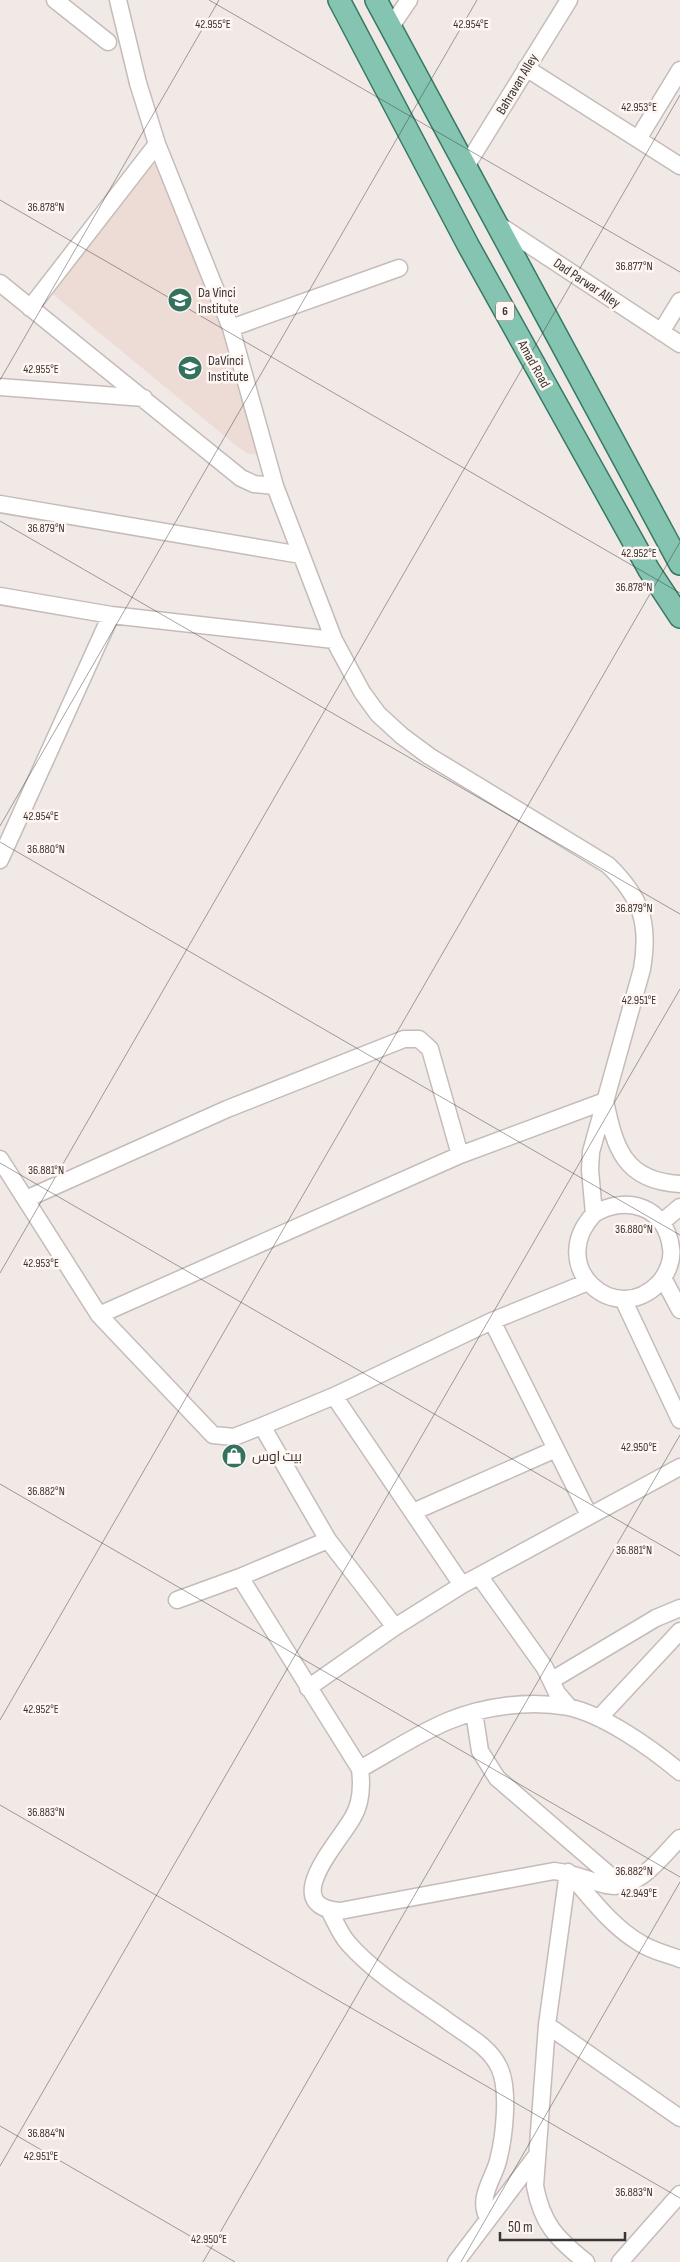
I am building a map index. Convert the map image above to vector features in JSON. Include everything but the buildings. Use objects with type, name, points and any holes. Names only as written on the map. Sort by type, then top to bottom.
[{"type":"main road","name":"Amad Road","points":[[339,0],[468,246],[649,570],[680,617]]},
{"type":"main road","points":[[376,0],[465,168],[678,557]]},
{"type":"street","points":[[55,0],[108,42]]},
{"type":"street","points":[[118,0],[138,83],[157,144],[231,328],[275,486],[334,640],[362,692],[378,714],[402,736],[451,770],[608,865],[625,881],[637,901],[644,923],[646,946],[642,969],[591,1152],[590,1170],[594,1214]]},
{"type":"street","points":[[390,28],[410,0]]},
{"type":"street","name":"Bahravan Alley","points":[[465,168],[569,0]]},
{"type":"street","points":[[526,68],[680,166]]},
{"type":"street","points":[[638,139],[680,70]]},
{"type":"street","points":[[30,308],[157,144]]},
{"type":"street","name":"Dad Parwar Alley","points":[[495,222],[680,344]]},
{"type":"street","points":[[231,328],[399,268]]},
{"type":"street","points":[[0,284],[241,478],[254,484],[275,486]]},
{"type":"street","points":[[661,332],[680,301]]},
{"type":"street","points":[[0,387],[144,398]]},
{"type":"street","points":[[0,504],[301,555]]},
{"type":"street","points":[[0,596],[111,615],[334,640]]},
{"type":"street","points":[[0,860],[111,615]]},
{"type":"street","points":[[26,1199],[227,1108],[404,1039],[419,1039],[430,1049],[460,1155]]},
{"type":"street","points":[[99,1316],[460,1155],[605,1101]]},
{"type":"street","points":[[605,1101],[613,1139],[621,1155],[633,1168],[648,1178],[665,1184],[680,1184]]},
{"type":"street","points":[[0,1159],[99,1316],[213,1435],[234,1437],[262,1426],[334,1396],[492,1321],[588,1282]]},
{"type":"street","points":[[630,1204],[647,1210],[662,1222],[669,1235],[672,1250],[670,1265],[663,1278],[644,1294],[623,1299],[610,1296],[588,1282],[577,1259],[576,1247],[579,1234],[594,1214],[605,1207],[630,1204]]},
{"type":"street","points":[[662,1222],[680,1207]]},
{"type":"street","points":[[663,1278],[680,1310]]},
{"type":"street","points":[[623,1299],[680,1420]]},
{"type":"street","points":[[492,1321],[589,1515]]},
{"type":"street","points":[[334,1396],[462,1585]]},
{"type":"street","points":[[262,1426],[328,1540],[395,1627]]},
{"type":"street","points":[[412,1512],[556,1449]]},
{"type":"street","points":[[308,1688],[395,1627],[462,1585],[480,1577],[589,1515],[680,1467]]},
{"type":"street","points":[[176,1600],[240,1577],[328,1540]]},
{"type":"street","points":[[240,1577],[360,1769],[361,1793],[354,1816],[314,1875],[312,1887],[315,1898],[329,1910],[347,1941],[359,1955],[400,1988],[490,2052],[501,2069],[504,2091],[504,2122],[498,2161],[484,2195],[483,2209],[488,2218]]},
{"type":"street","points":[[480,1577],[552,1680],[557,1693],[568,1708]]},
{"type":"street","points":[[552,1680],[656,1618],[680,1608]]},
{"type":"street","points":[[600,1718],[680,1631]]},
{"type":"street","points":[[360,1769],[424,1733],[474,1712],[505,1706],[537,1704],[568,1708],[600,1718],[646,1747],[680,1772]]},
{"type":"street","points":[[474,1712],[480,1751],[497,1778],[621,1886]]},
{"type":"street","points":[[329,1910],[340,1911],[540,1872],[568,1872],[608,1885],[621,1886],[640,1877],[680,1838]]},
{"type":"street","points":[[568,1872],[603,1912],[628,1935],[642,1945],[680,1959]]},
{"type":"street","points":[[568,1872],[547,2026],[535,2186],[546,2222],[557,2237],[586,2262]]},
{"type":"street","points":[[547,2026],[680,2118]]},
{"type":"street","points":[[456,2262],[538,2155]]},
{"type":"street","points":[[620,2262],[680,2194]]},
{"type":"shaded area","name":"DaVinci Institute","points":[[160,143],[270,455],[249,454],[239,448],[44,287]]},
{"type":"place","name":"Da Vinci Institute","points":[[180,300]]},
{"type":"place","name":"DaVinci Institute","points":[[190,368]]},
{"type":"place","name":"بيت اوس","points":[[234,1456]]}]
